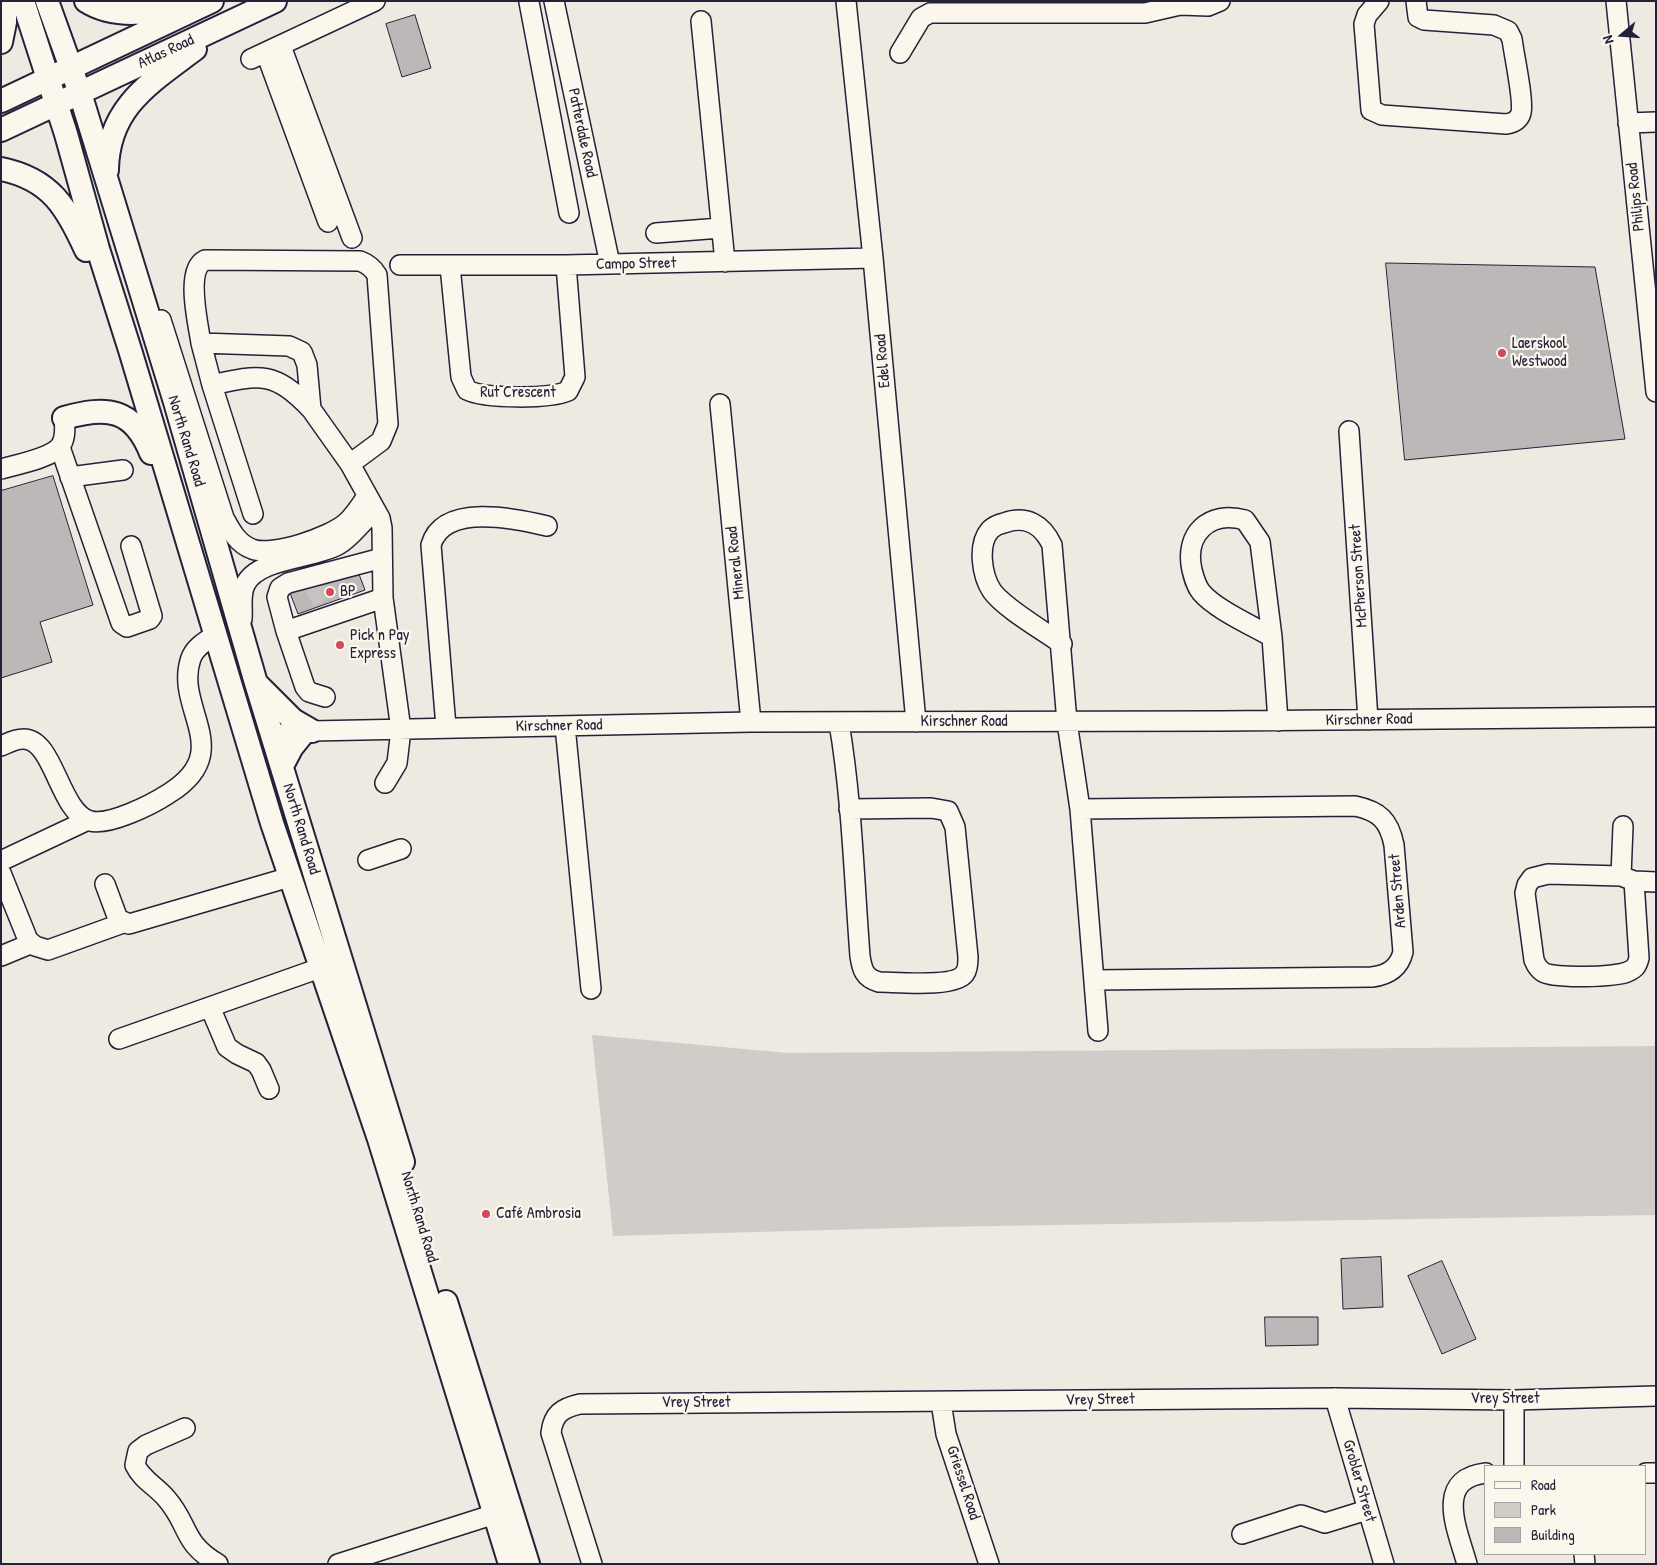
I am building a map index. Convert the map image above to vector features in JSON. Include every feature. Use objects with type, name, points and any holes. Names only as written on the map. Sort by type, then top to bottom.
[{"type":"main road","points":[[1,42],[5,22],[5,1]]},
{"type":"main road","name":"North Rand Road","points":[[23,1],[56,103],[98,248],[290,877],[379,1139],[510,1564]]},
{"type":"main road","name":"North Rand Road","points":[[48,1],[80,93],[107,187],[177,411],[256,683],[528,1564]]},
{"type":"main road","points":[[86,1],[104,10],[120,13],[164,10],[202,1]]},
{"type":"main road","name":"Atlas Road","points":[[1,101],[212,1]]},
{"type":"main road","name":"Atlas Road","points":[[1,130],[275,1]]},
{"type":"main road","points":[[107,187],[109,141],[126,107],[146,86],[232,21]]},
{"type":"main road","points":[[1,169],[32,179],[59,201],[71,216],[130,350]]},
{"type":"main road","points":[[64,418],[83,413],[106,411],[118,413],[140,430],[186,539]]},
{"type":"main road","points":[[256,683],[308,731],[292,747],[282,766]]},
{"type":"main road","points":[[272,735],[264,747],[265,765],[291,852],[318,964]]},
{"type":"street","points":[[266,53],[375,1]]},
{"type":"street","name":"Patterdale Road","points":[[554,1],[610,264]]},
{"type":"street","name":"Edel Road","points":[[846,1],[873,258],[916,722]]},
{"type":"street","points":[[900,53],[921,18],[936,12],[1145,13],[1180,5],[1208,6],[1220,1]]},
{"type":"street","points":[[1379,1],[1367,15],[1364,24],[1371,110],[1382,116],[1407,118],[1506,124],[1513,123],[1518,119],[1521,107],[1512,39],[1508,31],[1494,25],[1424,20],[1418,16],[1416,1]]},
{"type":"street","name":"Philips Road","points":[[1616,1],[1628,123],[1650,286],[1656,392]]},
{"type":"street","points":[[528,2],[569,213]]},
{"type":"street","points":[[701,21],[725,262]]},
{"type":"street","points":[[533,29],[558,24]]},
{"type":"street","points":[[266,53],[328,222]]},
{"type":"street","points":[[266,53],[352,238]]},
{"type":"street","points":[[1628,123],[1656,122]]},
{"type":"street","points":[[656,233],[721,228]]},
{"type":"street","points":[[121,230],[136,258],[154,300],[224,518],[236,537],[253,550],[319,554],[339,545],[371,503]]},
{"type":"street","name":"Campo Street","points":[[400,265],[566,265],[873,258]]},
{"type":"street","points":[[253,514],[212,385],[201,343],[193,278],[203,261],[366,263],[378,275],[388,424],[381,441],[350,464]]},
{"type":"street","name":"Rut Crescent","points":[[450,266],[461,377],[467,390],[484,395],[552,395],[568,391],[575,377],[566,265]]},
{"type":"street","points":[[201,343],[290,346],[296,348],[305,356],[311,409]]},
{"type":"street","points":[[212,385],[250,376],[266,378],[281,383],[292,390],[311,409],[350,464],[382,528],[383,598],[401,730],[397,763],[385,783]]},
{"type":"street","name":"Mineral Road","points":[[720,404],[751,722]]},
{"type":"street","points":[[1,469],[45,456],[60,447],[64,438],[64,418]]},
{"type":"street","name":"McPherson Street","points":[[1349,432],[1368,720]]},
{"type":"street","points":[[60,447],[120,623],[127,626],[150,619],[152,616],[131,546]]},
{"type":"street","points":[[70,477],[123,470]]},
{"type":"street","points":[[1272,637],[1211,601],[1200,591],[1194,580],[1191,556],[1196,535],[1203,526],[1214,520],[1229,517],[1245,520],[1260,542],[1272,637],[1278,721]]},
{"type":"street","points":[[446,727],[430,545],[434,534],[448,523],[471,518],[514,518],[547,526]]},
{"type":"street","points":[[1062,644],[993,593],[986,580],[983,543],[990,530],[999,524],[1012,520],[1026,520],[1038,524],[1047,533],[1052,545],[1062,644],[1067,722],[1080,809],[1098,1031]]},
{"type":"street","points":[[290,553],[311,581]]},
{"type":"street","points":[[241,631],[244,585],[249,578],[290,553]]},
{"type":"street","points":[[325,697],[309,692],[305,687],[286,631],[277,597],[280,588],[311,581],[382,558]]},
{"type":"street","points":[[286,631],[327,611],[383,598]]},
{"type":"street","points":[[1,746],[24,739],[33,742],[45,754],[69,801],[88,820],[99,822],[138,809],[180,787],[195,773],[200,758],[201,746],[188,671],[191,658],[196,649],[215,635]]},
{"type":"street","name":"Kirschner Road","points":[[272,735],[308,731],[401,730],[446,727],[751,722],[1278,721],[1656,717]]},
{"type":"street","points":[[839,723],[845,759],[860,956],[866,975],[870,980],[879,982],[942,982],[960,978],[965,974],[968,957],[955,827],[952,817],[948,811],[930,808],[849,809]]},
{"type":"street","points":[[565,726],[591,989]]},
{"type":"street","name":"Arden Street","points":[[1080,809],[1355,806],[1377,812],[1386,820],[1391,830],[1394,844],[1403,952],[1401,962],[1394,969],[1382,976],[1372,977],[1094,980]]},
{"type":"street","points":[[1,860],[88,820]]},
{"type":"street","points":[[1623,826],[1628,879],[1639,958],[1637,966],[1630,972],[1612,975],[1549,975],[1542,972],[1534,960],[1525,893],[1527,885],[1532,878],[1548,874],[1628,879],[1656,882]]},
{"type":"street","points":[[368,860],[401,849]]},
{"type":"street","points":[[1,873],[30,944],[42,950],[48,950],[123,923],[129,924],[290,877]]},
{"type":"street","points":[[105,884],[114,912],[123,923]]},
{"type":"street","points":[[1,956],[30,944]]},
{"type":"street","points":[[119,1039],[210,1007],[318,964]]},
{"type":"street","points":[[210,1007],[227,1046],[237,1054],[256,1063],[261,1070],[268,1089]]},
{"type":"street","name":"Vrey Street","points":[[592,1564],[555,1450],[552,1433],[552,1422],[558,1412],[568,1406],[580,1404],[1335,1398],[1514,1400],[1656,1396]]},
{"type":"street","name":"Grobler Street","points":[[1335,1398],[1384,1564]]},
{"type":"street","points":[[1514,1400],[1514,1465]]},
{"type":"street","name":"Griessel Road","points":[[941,1402],[946,1434],[989,1564]]},
{"type":"street","points":[[185,1428],[146,1444],[138,1451],[135,1465],[143,1477],[172,1506],[185,1533],[198,1551],[218,1564]]},
{"type":"street","points":[[1467,1564],[1455,1521],[1452,1502],[1454,1492],[1467,1478],[1484,1474]]},
{"type":"street","points":[[1242,1534],[1302,1515],[1325,1522],[1367,1510]]},
{"type":"street","points":[[338,1564],[495,1514]]},
{"type":"green space","points":[[592,1035],[788,1053],[1656,1046],[1656,1215],[936,1227],[613,1236]]},
{"type":"building","points":[[415,15],[431,68],[402,77],[386,24]]},
{"type":"building","name":"Laerskool Westwood","points":[[1386,263],[1595,267],[1625,439],[1405,460]]},
{"type":"building","points":[[53,476],[93,605],[40,622],[52,662],[1,678],[1,491]]},
{"type":"building","points":[[357,569],[365,590],[298,614],[290,593]]},
{"type":"building","points":[[1381,1257],[1383,1307],[1343,1309],[1341,1259]]},
{"type":"building","points":[[1442,1261],[1476,1339],[1442,1354],[1408,1276]]},
{"type":"building","points":[[1265,1317],[1318,1317],[1318,1345],[1266,1346]]},
{"type":"tunnel","points":[[313,585],[324,605]]},
{"type":"place","name":"Laerskool Westwood","points":[[1502,353]]},
{"type":"place","name":"BP","points":[[330,592]]},
{"type":"place","name":"Pick n Pay Express","points":[[340,645]]},
{"type":"place","name":"Café Ambrosia","points":[[486,1214]]}]
